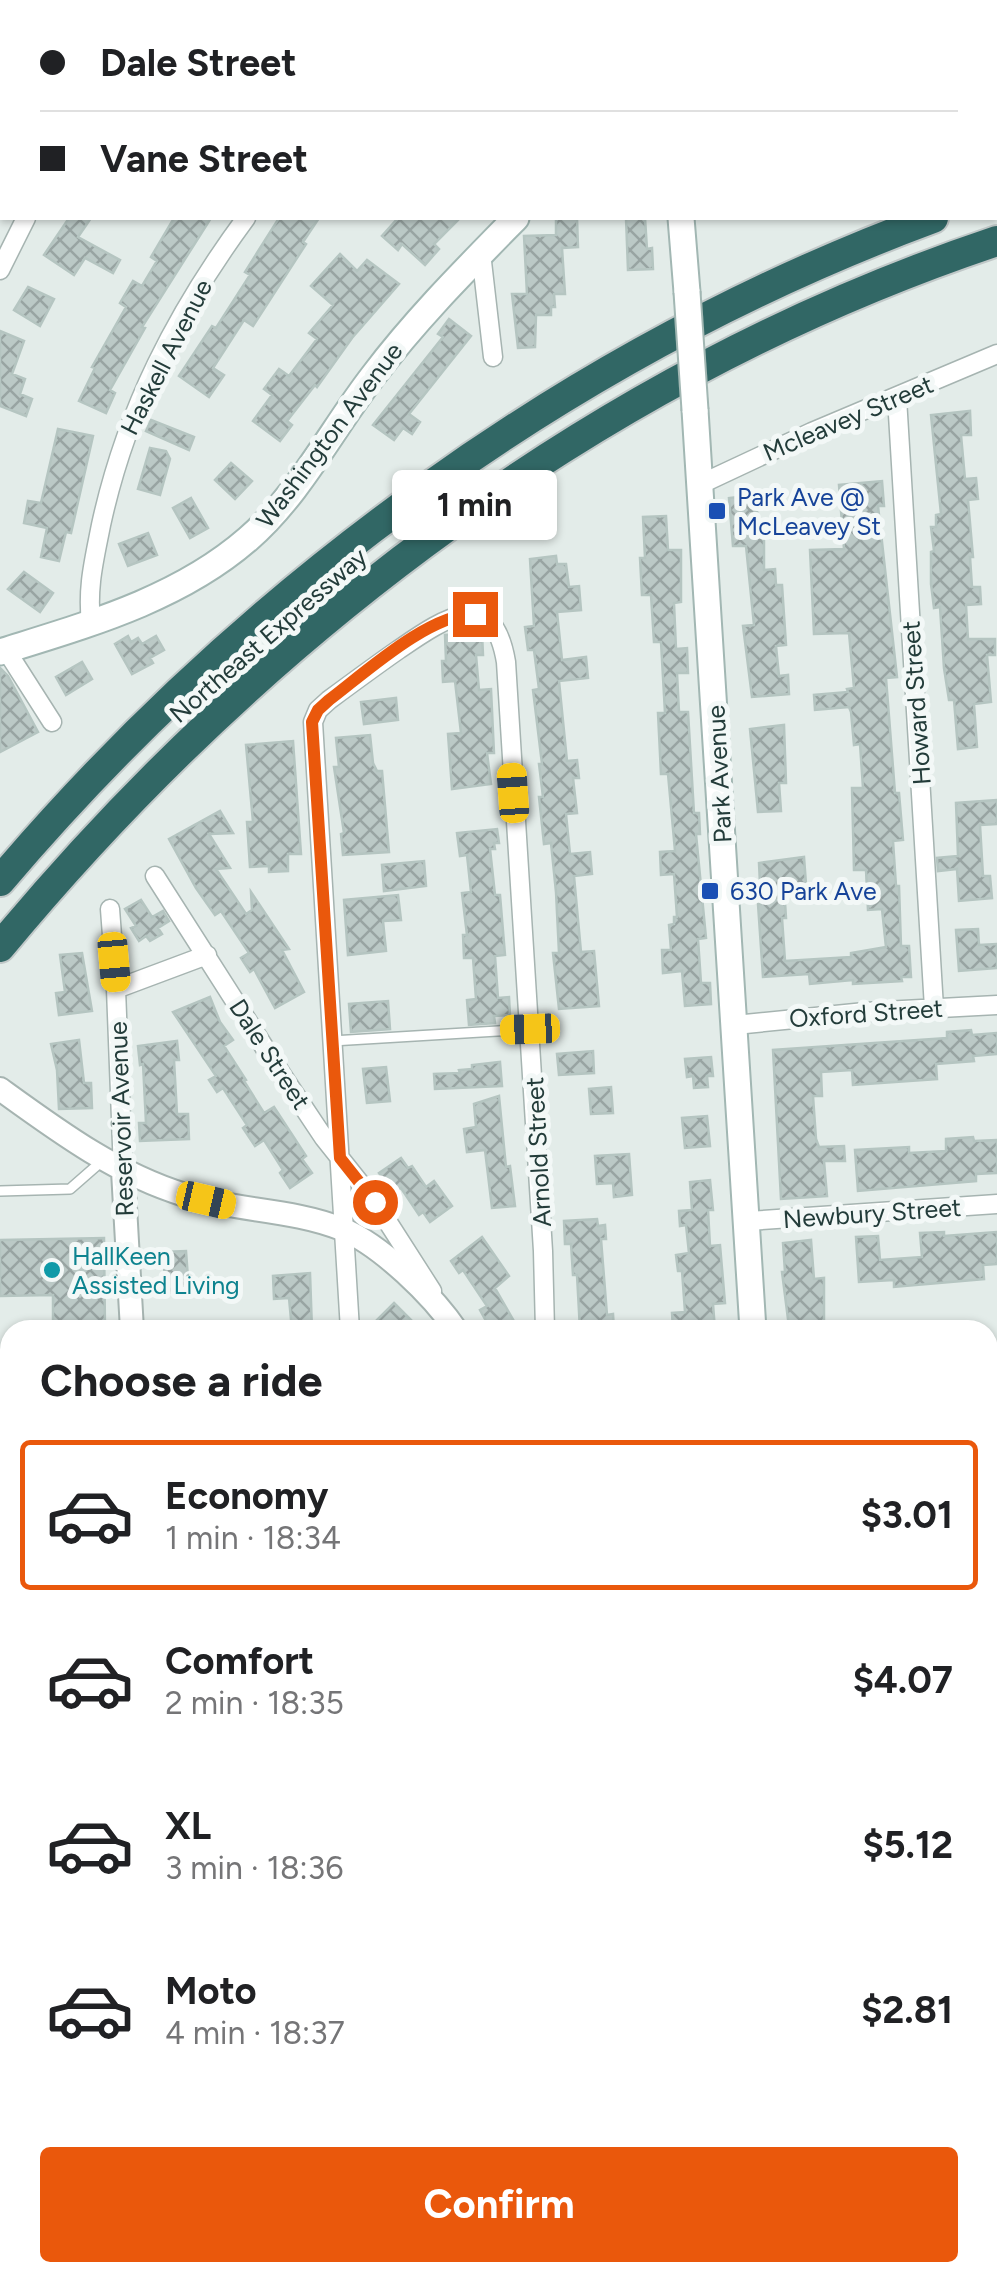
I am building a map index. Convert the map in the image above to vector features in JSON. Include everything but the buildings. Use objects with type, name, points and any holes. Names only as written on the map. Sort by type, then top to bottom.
[{"type":"highway","name":"Northeast Expressway","points":[[0,881],[92,779],[188,684],[290,595],[410,502],[550,408],[680,332],[832,258],[928,220]]},
{"type":"highway","name":"Northeast Expressway","points":[[0,947],[84,849],[176,753],[300,642],[429,540],[554,455],[712,364],[892,279],[997,242]]},
{"type":"main road","name":"Washington Avenue","points":[[3,651],[147,602],[213,565],[250,538],[295,486],[402,339],[514,220]]},
{"type":"main road","name":"Park Avenue","points":[[682,220],[753,1320]]},
{"type":"street","points":[[0,270],[25,220]]},
{"type":"street","name":"Haskell Avenue","points":[[91,623],[88,592],[122,441],[192,296],[245,220]]},
{"type":"street","points":[[481,253],[494,357]]},
{"type":"street","name":"Mcleavey Street","points":[[701,484],[997,354]]},
{"type":"street","name":"Howard Street","points":[[897,398],[934,1008]]},
{"type":"street","name":"Arnold Street","points":[[332,1041],[312,722],[329,700],[444,620],[458,614],[475,614],[488,620],[498,633],[506,662],[545,1320]]},
{"type":"street","points":[[3,651],[52,722]]},
{"type":"street","name":"Dale Street","points":[[155,876],[282,1075],[375,1202],[450,1320]]},
{"type":"street","name":"Reservoir Avenue","points":[[110,909],[116,989],[113,1166],[131,1320]]},
{"type":"street","points":[[116,989],[207,955]]},
{"type":"street","name":"Oxford Street","points":[[735,1024],[997,1005]]},
{"type":"street","points":[[332,1041],[350,1320]]},
{"type":"street","points":[[4,1099],[113,1166],[185,1195],[300,1217],[345,1230],[398,1267],[448,1320]]},
{"type":"street","name":"Newbury Street","points":[[748,1221],[997,1204]]},
{"type":"lane","points":[[332,1041],[530,1029]]},
{"type":"lane","points":[[0,1191],[70,1188],[113,1166]]},
{"type":"place","name":"Park Ave @ McLeavey St","points":[[717,511]]},
{"type":"place","name":"630 Park Ave","points":[[710,891]]},
{"type":"place","name":"HallKeen Assisted Living","points":[[52,1270]]},
{"type":"route","points":[[375,1202],[340,1158],[312,722],[329,700],[428,629],[458,614],[475,614]]}]
